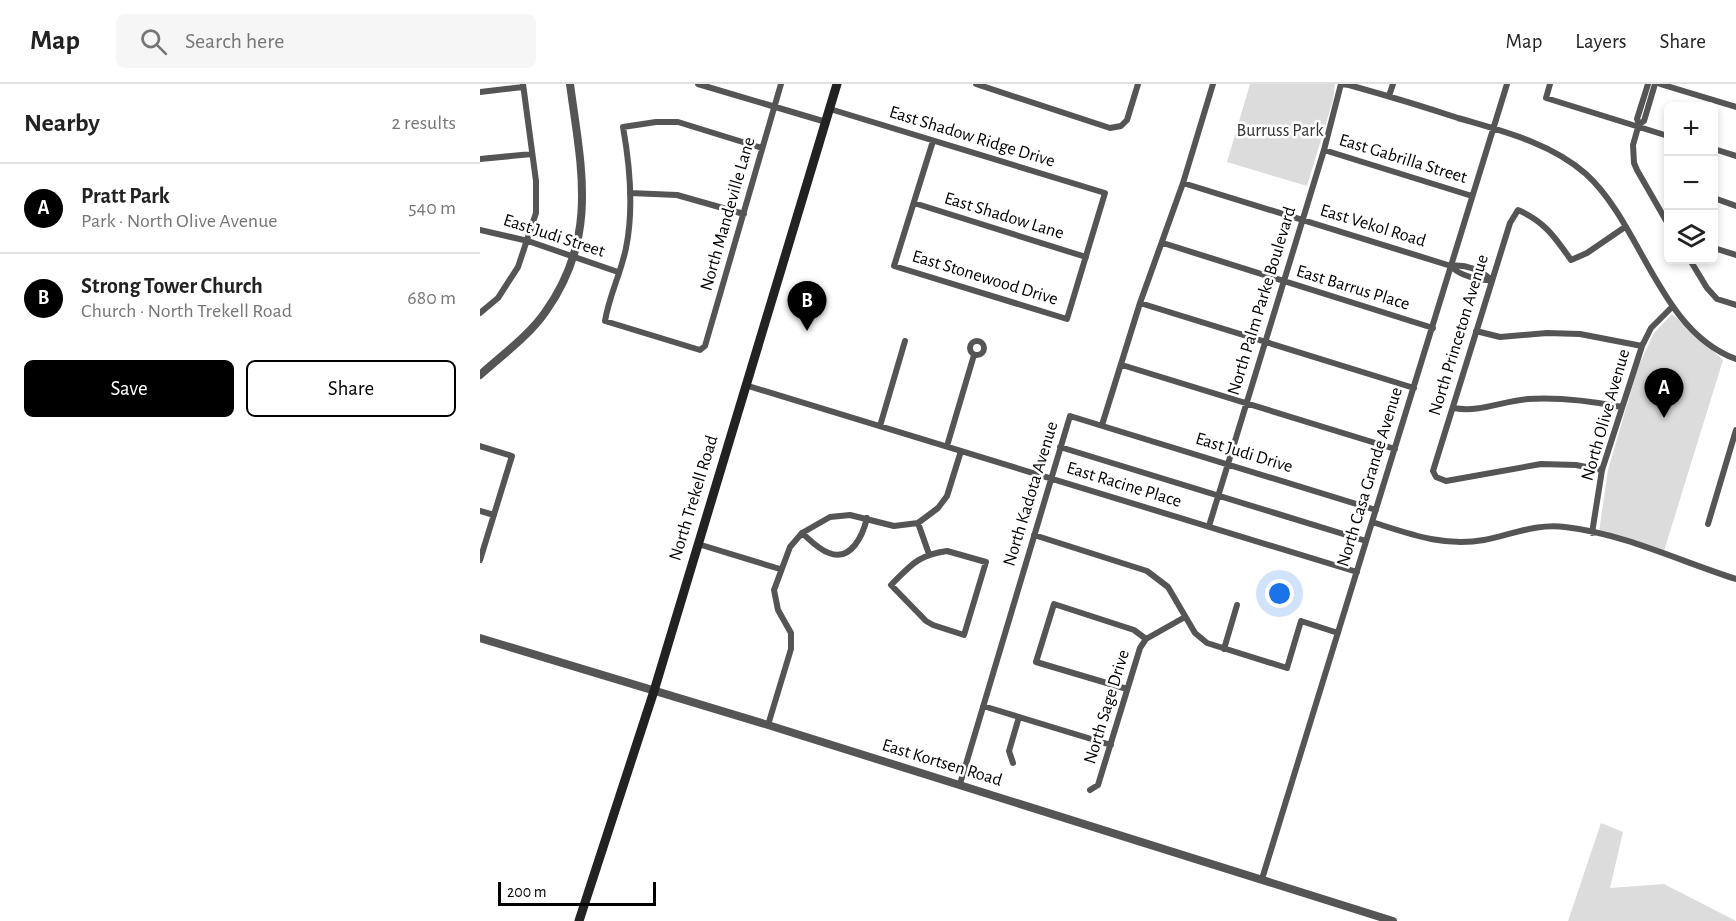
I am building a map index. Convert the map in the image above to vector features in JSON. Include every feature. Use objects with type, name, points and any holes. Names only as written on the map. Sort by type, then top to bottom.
[{"type":"main road","name":"North Trekell Road","points":[[579,921],[654,691],[837,84]]},
{"type":"street","points":[[480,375],[529,332],[546,311],[563,282],[580,232],[583,185],[570,84]]},
{"type":"street","points":[[698,84],[826,122]]},
{"type":"street","name":"North Mandeville Lane","points":[[618,272],[605,321],[700,350],[705,346],[782,84]]},
{"type":"street","points":[[976,84],[1110,128],[1121,126],[1127,120],[1138,84]]},
{"type":"street","points":[[1102,425],[1155,258],[1163,243],[1183,183],[1213,84]]},
{"type":"street","points":[[1341,84],[1389,96],[1494,129],[1533,142],[1562,156],[1587,175],[1607,198],[1672,307],[1706,341],[1736,359]]},
{"type":"street","name":"North Palm Parke Boulevard","points":[[1209,526],[1324,150],[1341,84]]},
{"type":"street","points":[[1389,96],[1393,84]]},
{"type":"street","name":"North Casa Grande Avenue","points":[[1262,879],[1507,84]]},
{"type":"street","points":[[1550,84],[1546,98],[1664,135]]},
{"type":"street","points":[[1639,126],[1637,119],[1648,84]]},
{"type":"street","points":[[1664,217],[1634,163],[1634,145],[1639,126],[1644,121],[1657,84],[1736,107]]},
{"type":"street","points":[[480,92],[523,85],[536,181],[536,213],[518,267],[498,298],[480,313]]},
{"type":"street","name":"East Shadow Ridge Drive","points":[[830,109],[1105,193],[1086,257]]},
{"type":"street","points":[[618,272],[626,250],[630,194],[623,127],[656,122],[678,122],[762,148]]},
{"type":"street","points":[[914,203],[933,141]]},
{"type":"street","name":"East Gabrilla Street","points":[[1324,150],[1472,196]]},
{"type":"street","points":[[1718,151],[1736,156]]},
{"type":"street","points":[[480,159],[532,154]]},
{"type":"street","name":"East Vekol Road","points":[[1183,183],[1451,266],[1455,271],[1484,281],[1491,280]]},
{"type":"street","points":[[630,194],[677,195],[744,214]]},
{"type":"street","points":[[1718,200],[1736,206]]},
{"type":"street","name":"East Shadow Lane","points":[[914,203],[1086,257]]},
{"type":"street","name":"East Stonewood Drive","points":[[914,203],[894,266],[1067,319],[1086,257]]},
{"type":"street","name":"North Princeton Avenue","points":[[1602,470],[1576,465],[1541,464],[1446,481],[1436,477],[1433,471],[1491,280],[1510,223],[1518,210],[1535,217],[1555,237],[1571,260],[1587,253],[1625,227]]},
{"type":"street","name":"East Judi Street","points":[[480,230],[528,241],[618,272]]},
{"type":"street","name":"East Barrus Place","points":[[1163,243],[1433,328]]},
{"type":"street","points":[[1718,250],[1736,255]]},
{"type":"street","points":[[1692,264],[1707,288],[1717,299],[1736,305]]},
{"type":"street","points":[[1140,303],[1414,388]]},
{"type":"street","name":"North Olive Avenue","points":[[1592,532],[1602,470],[1642,346],[1651,328],[1672,307]]},
{"type":"street","points":[[1476,332],[1500,337],[1547,333],[1580,334],[1642,346]]},
{"type":"street","points":[[880,426],[905,341]]},
{"type":"street","points":[[947,446],[974,355]]},
{"type":"street","points":[[1122,365],[1395,449]]},
{"type":"street","name":"East Racine Place","points":[[745,385],[1357,572]]},
{"type":"street","points":[[1454,408],[1469,411],[1527,399],[1587,400],[1622,407]]},
{"type":"street","name":"North Kadota Avenue","points":[[960,784],[1070,416],[1102,425]]},
{"type":"street","name":"East Judi Drive","points":[[1102,425],[1376,510]]},
{"type":"street","points":[[1708,524],[1736,430]]},
{"type":"street","points":[[480,446],[513,456],[480,560]]},
{"type":"street","points":[[1060,447],[1366,541]]},
{"type":"street","points":[[768,725],[791,649],[791,633],[778,610],[774,590],[790,547],[802,533],[814,524],[830,517],[850,515],[894,526],[918,522],[938,508],[946,496],[961,451]]},
{"type":"street","points":[[480,512],[494,515]]},
{"type":"street","points":[[802,533],[829,553],[838,555],[845,553],[858,541],[867,518]]},
{"type":"street","points":[[918,522],[929,554]]},
{"type":"street","points":[[1372,522],[1438,542],[1459,543],[1535,528],[1563,526],[1636,542],[1736,579]]},
{"type":"street","points":[[1034,535],[1147,571],[1168,587],[1195,633],[1207,643],[1224,649],[1287,668],[1301,621],[1338,633]]},
{"type":"street","points":[[698,544],[780,569]]},
{"type":"street","points":[[947,551],[986,562],[964,635],[926,621],[891,585],[912,564],[929,554],[947,551]]},
{"type":"street","points":[[1127,689],[1036,662],[1054,604],[1134,630],[1146,639]]},
{"type":"street","points":[[1224,649],[1237,605]]},
{"type":"street","name":"North Sage Drive","points":[[1090,790],[1098,785],[1140,648],[1146,639],[1185,617]]},
{"type":"street","name":"East Kortsen Road","points":[[480,638],[960,784],[1394,921]]},
{"type":"street","points":[[983,706],[1111,745]]},
{"type":"street","points":[[1013,763],[1009,751],[1019,717]]},
{"type":"green space","name":"Burruss Park","points":[[1250,84],[1335,84],[1333,100],[1307,186],[1227,162]]},
{"type":"green space","points":[[1672,314],[1723,360],[1664,551],[1599,532],[1608,470],[1638,367],[1654,333]]},
{"type":"green space","points":[[1601,823],[1623,832],[1610,888],[1664,884],[1736,921],[1568,921]]},
{"type":"place","name":"Strong Tower Church","points":[[807,331]]},
{"type":"place","name":"Pratt Park","points":[[1664,418]]}]
